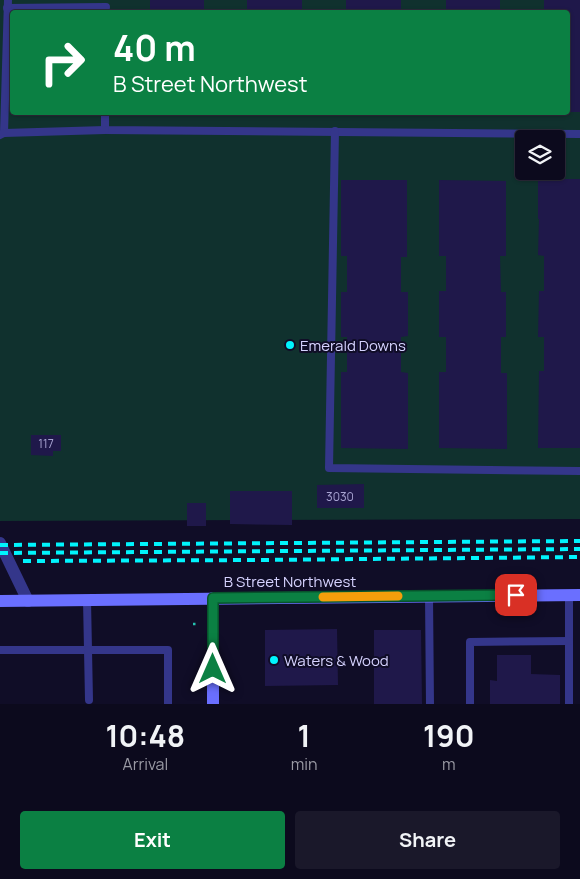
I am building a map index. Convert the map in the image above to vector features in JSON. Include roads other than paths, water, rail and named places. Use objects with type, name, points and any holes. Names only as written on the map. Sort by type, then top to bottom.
[{"type":"street","points":[[0,544],[28,601]]},
{"type":"street","name":"B Street Northwest","points":[[0,601],[574,595]]},
{"type":"street","points":[[213,598],[213,704]]},
{"type":"lane","points":[[106,7],[8,4],[4,18],[10,33],[2,134],[105,130],[580,134]]},
{"type":"lane","points":[[105,115],[105,130]]},
{"type":"lane","points":[[335,132],[329,468],[580,471]]},
{"type":"lane","points":[[569,704],[569,641],[574,595]]},
{"type":"lane","points":[[429,596],[430,704]]},
{"type":"lane","points":[[87,600],[89,700]]},
{"type":"lane","points":[[470,704],[470,642],[569,641]]},
{"type":"lane","points":[[0,650],[168,650],[168,704]]},
{"type":"railway","points":[[0,545],[580,541]]},
{"type":"railway","points":[[0,553],[580,549]]},
{"type":"railway","points":[[23,561],[580,557]]},
{"type":"place","name":"Emerald Downs","points":[[290,345]]},
{"type":"place","name":"Waters & Wood","points":[[274,660]]}]
